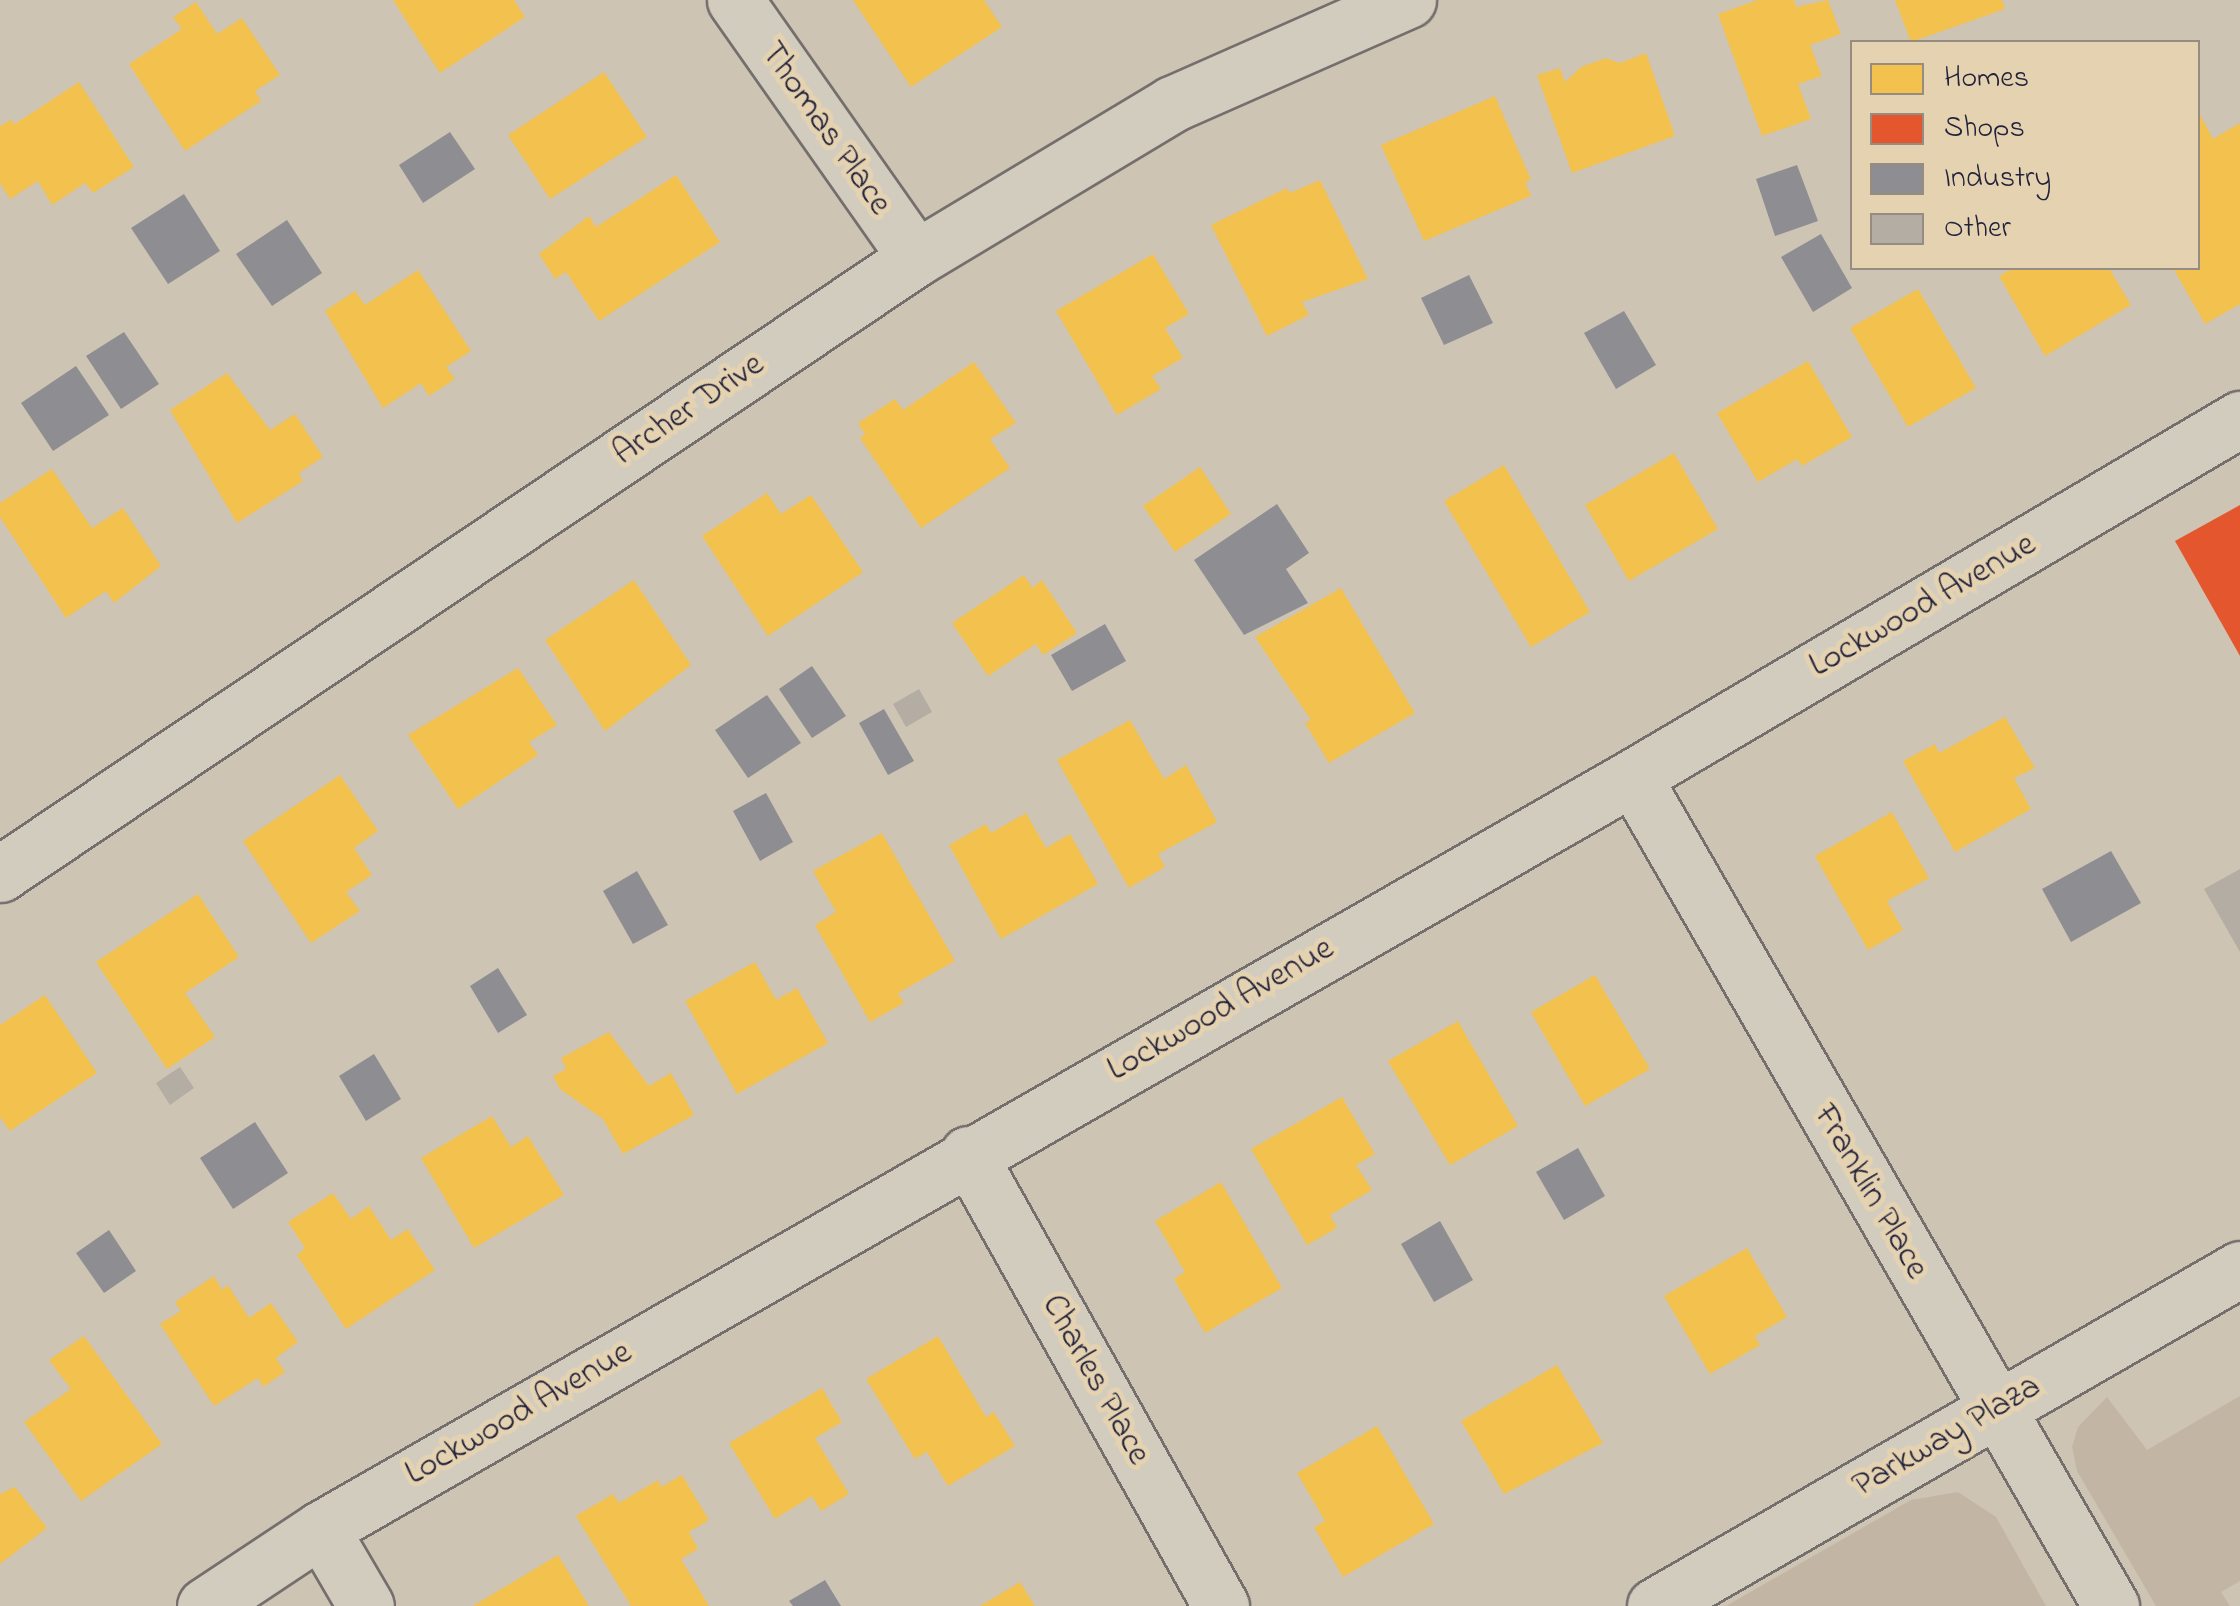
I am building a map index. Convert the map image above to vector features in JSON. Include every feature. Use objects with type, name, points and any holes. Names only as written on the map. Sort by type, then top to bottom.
[{"type":"street","name":"Thomas Place","points":[[735,0],[916,258]]},
{"type":"street","name":"Archer Drive","points":[[0,874],[916,258],[1172,104],[1408,0]]},
{"type":"street","name":"Lockwood Avenue","points":[[206,1606],[322,1529],[968,1154],[1632,776],[2240,419]]},
{"type":"street","name":"Franklin Place","points":[[1632,776],[1994,1410],[2111,1606]]},
{"type":"street","name":"Charles Place","points":[[968,1154],[1221,1606]]},
{"type":"street","name":"Parkway Plaza","points":[[1655,1606],[2240,1269]]},
{"type":"street","points":[[322,1529],[366,1606]]},
{"type":"shaded area","points":[[2240,1396],[2240,1581],[2221,1592],[2230,1606],[2156,1606],[2077,1471],[2072,1447],[2078,1427],[2107,1397],[2147,1450]]},
{"type":"shaded area","points":[[1958,1492],[1996,1517],[2046,1606],[1726,1606],[1911,1500]]},
{"type":"building: Homes","points":[[393,0],[514,0],[525,17],[440,73]]},
{"type":"building: Homes","points":[[853,0],[984,0],[1002,27],[911,87]]},
{"type":"building: Homes","points":[[1758,0],[1794,0],[1796,7],[1828,0],[1841,34],[1810,45],[1822,76],[1798,84],[1811,119],[1762,136],[1718,14]]},
{"type":"building: Homes","points":[[1895,0],[2002,0],[2005,9],[1910,40]]},
{"type":"building: Homes","points":[[196,2],[217,34],[242,18],[280,75],[255,91],[261,101],[185,151],[129,64],[182,29],[173,17]]},
{"type":"building: Homes","points":[[1646,53],[1675,136],[1572,173],[1537,75],[1560,68],[1565,82],[1581,67],[1606,58],[1620,63]]},
{"type":"building: Homes","points":[[604,72],[647,137],[550,199],[508,135]]},
{"type":"building: Homes","points":[[79,82],[134,167],[93,193],[85,183],[52,205],[38,181],[10,199],[0,183],[0,126],[11,120],[15,124]]},
{"type":"building: Homes","points":[[1495,96],[1531,180],[1525,182],[1531,196],[1424,241],[1381,145]]},
{"type":"building: Homes","points":[[2200,115],[2213,139],[2240,123],[2240,304],[2205,324],[2174,270],[2200,270]]},
{"type":"building: Homes","points":[[676,175],[720,242],[599,321],[566,272],[555,279],[539,254],[589,216],[596,227]]},
{"type":"building: Homes","points":[[1320,180],[1368,279],[1302,302],[1309,315],[1267,336],[1211,225],[1287,188],[1290,193]]},
{"type":"building: Homes","points":[[1153,254],[1189,314],[1165,328],[1183,358],[1152,376],[1161,389],[1117,415],[1056,311]]},
{"type":"building: Homes","points":[[418,270],[471,351],[446,367],[455,379],[429,396],[421,383],[383,408],[325,311],[355,291],[365,305]]},
{"type":"building: Homes","points":[[2010,270],[2110,270],[2131,305],[2045,356],[1999,276]]},
{"type":"building: Homes","points":[[1918,289],[1976,388],[1908,427],[1850,328]]},
{"type":"building: Homes","points":[[1808,361],[1852,437],[1802,466],[1797,459],[1758,482],[1717,413]]},
{"type":"building: Homes","points":[[974,362],[1016,423],[990,439],[1010,468],[921,528],[860,438],[865,434],[858,423],[895,399],[903,410]]},
{"type":"building: Homes","points":[[227,373],[270,430],[295,414],[323,457],[299,473],[303,481],[237,523],[170,410]]},
{"type":"building: Homes","points":[[1674,453],[1718,529],[1629,581],[1585,505]]},
{"type":"building: Homes","points":[[1504,465],[1590,612],[1531,647],[1444,501]]},
{"type":"building: Homes","points":[[1200,467],[1231,514],[1175,552],[1143,506]]},
{"type":"building: Homes","points":[[52,469],[92,528],[123,508],[161,566],[114,603],[106,591],[66,618],[0,517],[0,503]]},
{"type":"building: Homes","points":[[767,493],[781,514],[811,495],[863,572],[768,636],[702,536]]},
{"type":"building: Homes","points":[[1024,575],[1032,588],[1042,580],[1077,633],[1043,655],[1036,644],[988,676],[952,623]]},
{"type":"building: Homes","points":[[634,580],[691,665],[605,731],[545,640]]},
{"type":"building: Homes","points":[[1341,588],[1415,713],[1329,763],[1305,723],[1311,720],[1255,637]]},
{"type":"building: Homes","points":[[518,668],[557,725],[529,742],[538,755],[458,809],[408,735]]},
{"type":"building: Homes","points":[[2005,717],[2035,768],[2014,778],[2031,809],[1955,852],[1903,761],[1935,744],[1939,753]]},
{"type":"building: Homes","points":[[1130,720],[1164,779],[1186,765],[1217,822],[1158,854],[1165,867],[1129,888],[1057,760]]},
{"type":"building: Homes","points":[[340,775],[378,831],[354,848],[372,875],[346,892],[360,911],[311,943],[243,841]]},
{"type":"building: Homes","points":[[1892,812],[1929,878],[1887,901],[1903,930],[1868,950],[1815,856]]},
{"type":"building: Homes","points":[[1026,813],[1046,848],[1070,834],[1098,884],[1001,939],[949,845],[986,824],[991,833]]},
{"type":"building: Homes","points":[[882,833],[955,961],[898,993],[904,1003],[870,1022],[815,925],[836,912],[813,871]]},
{"type":"building: Homes","points":[[198,894],[239,957],[185,993],[215,1037],[167,1069],[96,962]]},
{"type":"building: Homes","points":[[755,962],[776,1000],[797,988],[828,1043],[737,1094],[685,1001]]},
{"type":"building: Homes","points":[[1595,975],[1650,1069],[1585,1106],[1531,1012]]},
{"type":"building: Homes","points":[[45,995],[97,1073],[10,1131],[0,1117],[0,1025]]},
{"type":"building: Homes","points":[[1458,1021],[1518,1126],[1450,1165],[1388,1061]]},
{"type":"building: Homes","points":[[609,1032],[649,1086],[671,1073],[694,1115],[623,1154],[603,1119],[560,1089],[553,1076],[566,1069],[561,1058]]},
{"type":"building: Homes","points":[[1342,1097],[1375,1154],[1356,1165],[1372,1190],[1330,1215],[1337,1228],[1307,1245],[1251,1149]]},
{"type":"building: Homes","points":[[492,1116],[511,1147],[528,1136],[564,1195],[474,1248],[421,1158]]},
{"type":"building: Homes","points":[[1221,1182],[1282,1288],[1205,1333],[1174,1279],[1185,1272],[1155,1221]]},
{"type":"building: Homes","points":[[333,1193],[351,1219],[369,1206],[391,1240],[408,1229],[435,1270],[346,1329],[297,1255],[305,1248],[288,1222]]},
{"type":"building: Homes","points":[[1747,1248],[1787,1317],[1755,1336],[1760,1345],[1710,1374],[1664,1296]]},
{"type":"building: Homes","points":[[214,1276],[222,1290],[228,1285],[249,1318],[271,1303],[298,1342],[276,1358],[285,1372],[263,1387],[258,1378],[214,1406],[160,1324],[181,1311],[175,1302]]},
{"type":"building: Homes","points":[[84,1336],[162,1444],[81,1501],[24,1422],[71,1389],[49,1360]]},
{"type":"building: Homes","points":[[938,1336],[986,1417],[994,1412],[1015,1446],[948,1486],[927,1452],[915,1459],[866,1379]]},
{"type":"building: Homes","points":[[1557,1365],[1603,1443],[1504,1494],[1461,1421]]},
{"type":"building: Homes","points":[[822,1388],[842,1422],[815,1438],[849,1494],[821,1511],[812,1496],[775,1519],[729,1443]]},
{"type":"building: Homes","points":[[1377,1426],[1434,1524],[1343,1577],[1314,1527],[1325,1521],[1297,1473]]},
{"type":"building: Homes","points":[[682,1475],[709,1520],[689,1532],[698,1549],[681,1559],[709,1606],[631,1606],[576,1516],[613,1494],[619,1503],[658,1480],[661,1487]]},
{"type":"building: Homes","points":[[15,1487],[47,1528],[0,1564],[0,1494]]},
{"type":"building: Homes","points":[[558,1555],[589,1606],[473,1606]]},
{"type":"building: Homes","points":[[1020,1582],[1035,1606],[980,1606]]},
{"type":"building: Shops","points":[[2240,505],[2240,656],[2175,541]]},
{"type":"building: Industry","points":[[450,132],[475,169],[423,203],[399,165]]},
{"type":"building: Industry","points":[[1797,165],[1818,221],[1775,236],[1756,179]]},
{"type":"building: Industry","points":[[184,194],[220,251],[168,284],[131,228]]},
{"type":"building: Industry","points":[[287,220],[322,273],[272,306],[236,254]]},
{"type":"building: Industry","points":[[1821,234],[1852,288],[1813,312],[1781,257]]},
{"type":"building: Industry","points":[[1469,275],[1493,323],[1444,345],[1421,298]]},
{"type":"building: Industry","points":[[1624,311],[1656,365],[1616,389],[1584,333]]},
{"type":"building: Industry","points":[[124,332],[159,384],[121,409],[86,356]]},
{"type":"building: Industry","points":[[76,366],[109,415],[53,451],[21,403]]},
{"type":"building: Industry","points":[[1277,504],[1309,553],[1286,569],[1308,603],[1244,635],[1194,560]]},
{"type":"building: Industry","points":[[1105,624],[1126,661],[1072,691],[1051,655]]},
{"type":"building: Industry","points":[[812,666],[846,716],[812,738],[779,689]]},
{"type":"building: Industry","points":[[767,695],[801,743],[748,778],[715,730]]},
{"type":"building: Industry","points":[[884,709],[914,761],[888,775],[859,723]]},
{"type":"building: Industry","points":[[766,793],[793,842],[760,861],[733,811]]},
{"type":"building: Industry","points":[[2111,851],[2141,903],[2071,942],[2042,889]]},
{"type":"building: Industry","points":[[637,871],[668,925],[633,944],[603,891]]},
{"type":"building: Industry","points":[[498,968],[527,1015],[498,1033],[470,986]]},
{"type":"building: Industry","points":[[374,1054],[401,1099],[366,1121],[339,1076]]},
{"type":"building: Industry","points":[[255,1122],[288,1173],[233,1209],[200,1158]]},
{"type":"building: Industry","points":[[1578,1148],[1605,1196],[1564,1220],[1536,1172]]},
{"type":"building: Industry","points":[[1440,1221],[1473,1280],[1434,1302],[1401,1244]]},
{"type":"building: Industry","points":[[109,1230],[136,1271],[104,1293],[76,1253]]},
{"type":"building: Industry","points":[[825,1580],[841,1606],[793,1606],[789,1601]]},
{"type":"building: Other","points":[[919,689],[932,712],[906,727],[893,704]]},
{"type":"building: Other","points":[[2240,869],[2240,952],[2204,889]]},
{"type":"building: Other","points":[[180,1067],[194,1088],[170,1105],[156,1083]]}]
